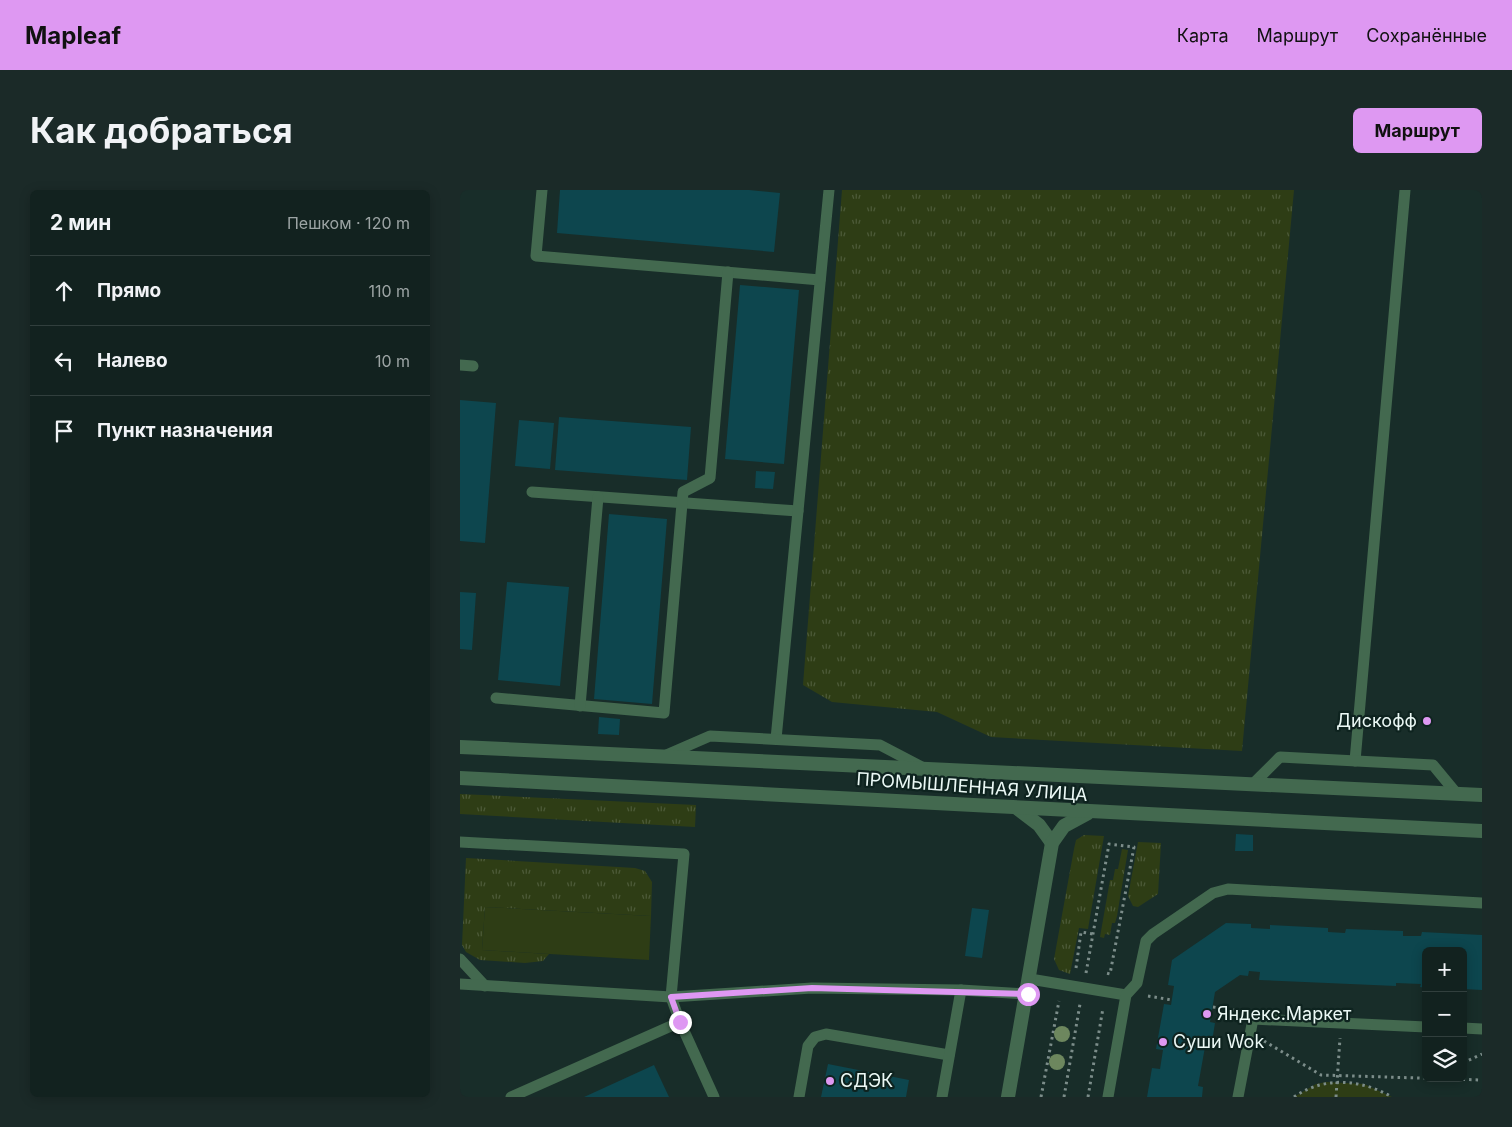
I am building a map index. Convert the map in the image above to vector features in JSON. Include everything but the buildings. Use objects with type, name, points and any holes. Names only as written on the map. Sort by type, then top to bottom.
[{"type":"street","name":"ПРОМЫШЛЕННАЯ УЛИЦА","points":[[460,747],[1482,795]]},
{"type":"street","name":"ПРОМЫШЛЕННАЯ УЛИЦА","points":[[460,778],[898,800],[1088,813],[1482,831]]},
{"type":"street","points":[[1018,809],[1039,824],[1052,844]]},
{"type":"street","points":[[1008,1097],[1028,994],[1052,844],[1064,826],[1088,813]]},
{"type":"lane","points":[[542,190],[536,256],[820,280]]},
{"type":"lane","points":[[776,739],[829,190]]},
{"type":"lane","points":[[1355,761],[1405,190]]},
{"type":"lane","points":[[496,698],[664,713],[683,492],[710,478],[728,272]]},
{"type":"lane","points":[[460,365],[473,366]]},
{"type":"lane","points":[[532,492],[798,511]]},
{"type":"lane","points":[[580,706],[598,497]]},
{"type":"lane","points":[[664,756],[710,736],[776,739],[880,745],[925,769]]},
{"type":"lane","points":[[1254,784],[1280,757],[1433,765],[1457,794]]},
{"type":"lane","points":[[460,842],[684,854],[671,997],[680,1022],[714,1097]]},
{"type":"lane","points":[[1108,1097],[1126,995],[1137,983],[1146,941],[1153,934],[1219,890],[1482,903]]},
{"type":"lane","points":[[460,959],[485,986]]},
{"type":"lane","points":[[1030,979],[1126,995]]},
{"type":"lane","points":[[460,984],[671,997],[812,988],[961,990],[1028,994]]},
{"type":"lane","points":[[942,1097],[961,990]]},
{"type":"lane","points":[[1238,1097],[1252,1019],[1422,1027]]},
{"type":"lane","points":[[512,1097],[680,1022]]},
{"type":"lane","points":[[1467,1028],[1482,1029]]},
{"type":"lane","points":[[799,1097],[808,1046],[815,1037],[826,1034],[950,1054]]},
{"type":"path","points":[[1085,980],[1109,844],[1134,847],[1110,974],[1102,973]]},
{"type":"path","points":[[1093,934],[1081,932],[1074,968],[1094,972]]},
{"type":"path","points":[[1041,1097],[1058,1000],[1066,1002]]},
{"type":"path","points":[[1073,1003],[1081,1003],[1088,1006]]},
{"type":"path","points":[[1064,1097],[1081,1003]]},
{"type":"path","points":[[1088,1097],[1104,1008],[1096,1007]]},
{"type":"path","points":[[1212,1007],[1240,1012]]},
{"type":"path","points":[[1336,1097],[1340,1035]]},
{"type":"path","points":[[1259,1038],[1321,1075],[1422,1078]]},
{"type":"path","points":[[1467,1062],[1482,1054]]},
{"type":"path","points":[[1467,1079],[1482,1080]]},
{"type":"path","points":[[1294,1097],[1316,1084],[1337,1083],[1364,1084],[1392,1097]]},
{"type":"green space","points":[[842,190],[1294,190],[1242,751],[991,737],[937,712],[832,702],[803,685]]},
{"type":"green space","points":[[460,794],[696,805],[695,827],[460,814]]},
{"type":"green space","points":[[1084,835],[1104,836],[1088,929],[1079,928],[1070,974],[1059,970],[1054,959],[1076,840]]},
{"type":"green space","points":[[1138,842],[1161,843],[1158,894],[1138,907],[1133,906],[1128,896]]},
{"type":"green space","points":[[1122,849],[1128,850],[1117,916],[1115,923],[1112,923],[1110,935],[1105,934],[1104,938],[1100,937],[1110,880],[1113,880],[1115,869],[1118,869]]},
{"type":"green space","points":[[466,858],[635,868],[645,871],[652,882],[651,916],[485,907],[482,950],[549,954],[543,961],[525,963],[480,960],[466,952],[462,945]]},
{"type":"green space","points":[[485,907],[651,916],[649,960],[482,950]]},
{"type":"green space","points":[[1326,1082],[1364,1084],[1392,1097],[1294,1097],[1316,1084]]},
{"type":"place","name":"Дискофф","points":[[1427,721]]},
{"type":"place","name":"Яндекс.Маркет","points":[[1207,1014]]},
{"type":"place","name":"Суши Wok","points":[[1163,1042]]},
{"type":"place","name":"СДЭК","points":[[830,1081]]},
{"type":"route","points":[[680,1022],[671,997],[812,988],[961,990],[1028,994]]}]
